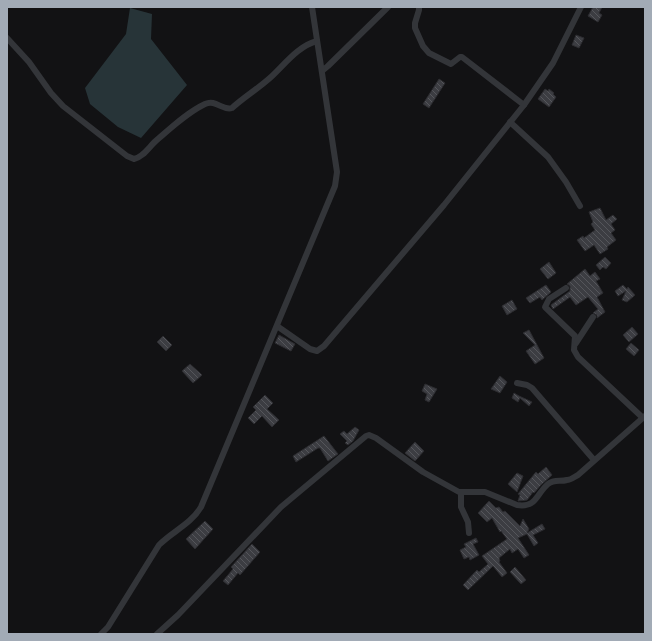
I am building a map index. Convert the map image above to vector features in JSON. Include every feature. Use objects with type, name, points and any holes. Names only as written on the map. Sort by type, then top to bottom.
[{"type":"street","points":[[101,634],[108,627],[159,545],[196,515],[277,326],[337,180],[322,71],[313,42],[312,7]]},
{"type":"street","points":[[322,71],[388,7]]},
{"type":"street","points":[[426,7],[419,8],[415,22],[415,28],[426,51],[451,64],[460,57],[462,58],[524,105]]},
{"type":"street","points":[[277,326],[310,349],[317,351],[324,346],[444,205],[524,105],[553,64],[581,7]]},
{"type":"street","points":[[7,38],[29,62],[63,106],[131,158],[138,158],[142,156],[156,140],[175,124],[208,103],[215,103],[227,109],[232,108],[270,77],[288,59],[313,42]]},
{"type":"street","points":[[510,122],[548,156],[580,206]]},
{"type":"street","points":[[157,634],[281,507],[366,436],[369,435],[376,438],[423,472],[461,492],[485,492],[517,506],[526,506],[535,501],[548,484],[553,481],[565,481],[578,475],[644,417],[578,357],[574,350],[575,336],[545,306],[550,299],[566,288]]},
{"type":"street","points":[[575,344],[593,317]]},
{"type":"street","points":[[517,384],[527,384],[532,388],[594,460]]},
{"type":"street","points":[[461,492],[461,507],[468,522],[469,533]]},
{"type":"shaded area","points":[[130,8],[152,14],[151,39],[187,85],[141,138],[118,127],[90,104],[85,88],[126,34]]},
{"type":"building","points":[[593,7],[602,7],[599,13],[602,15],[598,22],[588,16]]},
{"type":"building","points":[[576,35],[584,38],[579,48],[572,45]]},
{"type":"building","points":[[439,79],[445,83],[429,108],[423,104]]},
{"type":"building","points":[[545,89],[548,91],[549,89],[556,97],[549,107],[538,99]]},
{"type":"building","points":[[600,208],[606,220],[613,215],[617,219],[611,224],[615,230],[611,233],[616,240],[607,247],[608,249],[600,254],[594,245],[585,251],[577,240],[583,236],[584,238],[595,230],[591,224],[593,222],[589,212]]},
{"type":"building","points":[[605,257],[611,263],[606,269],[603,267],[600,270],[596,265]]},
{"type":"building","points":[[549,262],[556,273],[548,279],[540,269]]},
{"type":"building","points":[[585,269],[590,276],[595,272],[600,279],[596,281],[603,293],[597,297],[605,312],[597,318],[597,315],[593,313],[598,309],[588,297],[576,305],[570,297],[553,309],[551,305],[570,291],[570,286],[567,284]]},
{"type":"building","points":[[546,285],[551,292],[542,300],[540,297],[530,303],[526,298]]},
{"type":"building","points":[[623,285],[627,289],[628,287],[635,295],[627,302],[622,300],[626,291],[618,296],[615,291]]},
{"type":"building","points":[[512,300],[517,309],[507,315],[502,306]]},
{"type":"building","points":[[632,327],[638,334],[629,342],[623,335]]},
{"type":"building","points":[[529,330],[544,358],[535,364],[526,351],[535,345],[523,333]]},
{"type":"building","points":[[279,335],[295,344],[291,351],[275,343]]},
{"type":"building","points":[[163,336],[172,345],[166,351],[157,342]]},
{"type":"building","points":[[631,343],[639,350],[634,356],[626,349]]},
{"type":"building","points":[[190,364],[202,375],[193,383],[182,371]]},
{"type":"building","points":[[500,376],[507,382],[500,393],[491,389]]},
{"type":"building","points":[[425,384],[437,389],[429,402],[425,400],[427,394],[422,391]]},
{"type":"building","points":[[514,393],[532,402],[529,406],[520,398],[518,402],[512,398]]},
{"type":"building","points":[[265,395],[273,403],[267,409],[279,420],[272,427],[262,416],[254,424],[248,418],[256,410],[253,407]]},
{"type":"building","points":[[355,427],[359,430],[353,441],[348,445],[345,443],[347,441],[340,434],[344,431],[347,434]]},
{"type":"building","points":[[324,436],[338,454],[328,461],[320,448],[318,448],[296,462],[293,456]]},
{"type":"building","points":[[415,442],[424,451],[415,461],[405,453]]},
{"type":"building","points":[[546,467],[552,475],[534,493],[533,492],[527,500],[518,501],[520,495],[518,494],[536,472],[538,474]]},
{"type":"building","points":[[517,473],[523,476],[517,492],[508,484]]},
{"type":"building","points":[[489,501],[496,508],[499,507],[503,512],[505,511],[520,526],[523,519],[529,529],[527,533],[542,524],[545,529],[533,535],[538,543],[534,546],[527,534],[518,538],[529,555],[524,558],[518,549],[512,553],[510,549],[499,558],[499,562],[507,573],[502,577],[493,566],[468,590],[463,585],[477,570],[479,572],[488,564],[482,556],[507,539],[501,531],[500,532],[492,518],[487,522],[478,513]]},
{"type":"building","points":[[205,521],[213,529],[195,549],[186,539]]},
{"type":"building","points":[[476,538],[478,542],[473,544],[479,555],[470,560],[469,557],[464,559],[460,550],[466,547],[464,544]]},
{"type":"building","points":[[252,544],[260,552],[240,575],[238,573],[228,585],[223,581],[233,569],[231,567]]},
{"type":"building","points":[[515,567],[526,580],[521,584],[510,572]]}]
